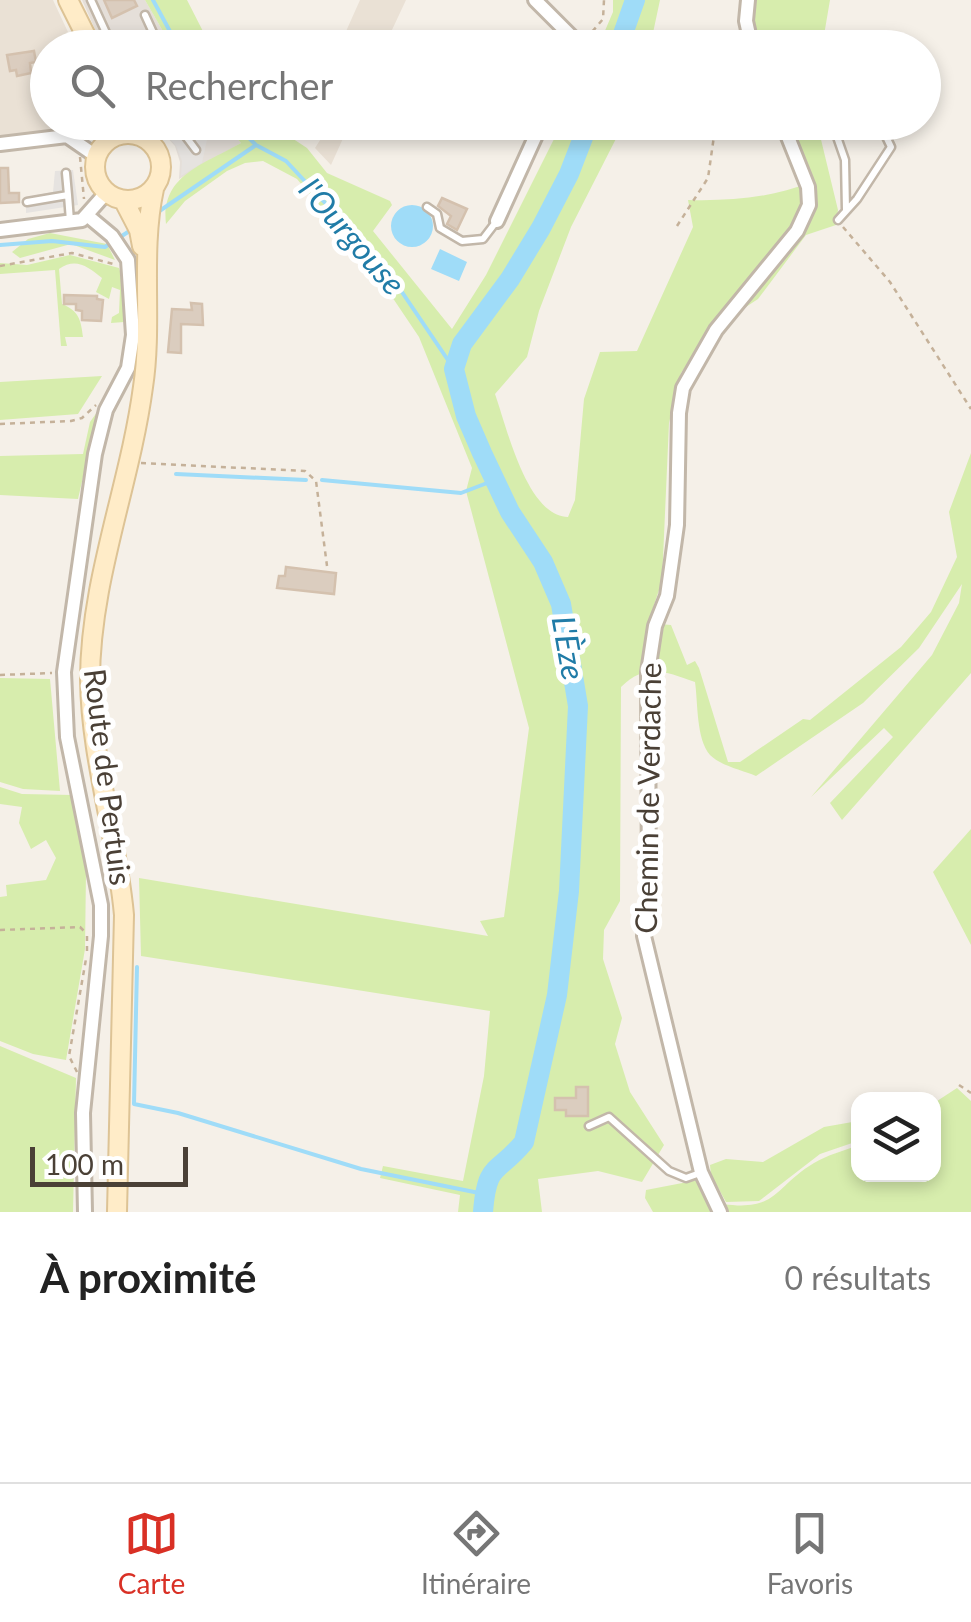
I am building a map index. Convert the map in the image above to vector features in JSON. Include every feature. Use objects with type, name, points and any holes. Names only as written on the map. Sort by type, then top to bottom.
[{"type":"main road","points":[[68,0],[82,30]]},
{"type":"main road","points":[[98,142],[96,180],[115,197],[146,196],[159,180],[161,159],[147,140]]},
{"type":"main road","name":"Route de Pertuis","points":[[115,1212],[124,915],[121,875],[96,744],[90,680],[102,573],[145,377],[154,189]]},
{"type":"main road","name":"Route de Pertuis","points":[[115,197],[139,230],[148,274]]},
{"type":"street","points":[[535,0],[562,30]]},
{"type":"street","points":[[748,0],[748,30]]},
{"type":"street","points":[[0,144],[33,140]]},
{"type":"street","points":[[497,221],[534,140]]},
{"type":"street","name":"Chemin de Verdache","points":[[720,1212],[701,1172],[644,936],[649,904],[648,672],[655,626],[667,596],[677,525],[683,388],[716,330],[797,231],[808,205],[808,187],[789,140]]},
{"type":"street","points":[[0,230],[70,222],[115,197]]},
{"type":"street","points":[[84,1212],[85,1081],[99,891],[67,737],[64,672],[91,474],[102,424],[128,368],[132,348],[129,266],[117,242],[91,213]]},
{"type":"lane","points":[[91,0],[104,30]]},
{"type":"lane","points":[[145,15],[152,30]]},
{"type":"lane","points":[[188,140],[196,150]]},
{"type":"lane","points":[[838,140],[845,160],[846,210]]},
{"type":"lane","points":[[838,220],[891,147],[888,140]]},
{"type":"lane","points":[[66,173],[70,222]]},
{"type":"lane","points":[[27,202],[68,195]]},
{"type":"lane","points":[[427,207],[436,214],[440,228],[462,242],[484,238],[497,221]]},
{"type":"lane","points":[[589,1126],[609,1117],[669,1171],[686,1178],[701,1172]]},
{"type":"path","points":[[594,30],[602,18],[604,0]]},
{"type":"path","points":[[676,226],[708,178],[713,140]]},
{"type":"path","points":[[91,213],[85,205],[98,142]]},
{"type":"path","points":[[838,220],[890,282],[971,409]]},
{"type":"path","points":[[0,266],[72,253],[129,266]]},
{"type":"path","points":[[0,424],[82,418],[117,389]]},
{"type":"path","points":[[129,462],[305,471],[316,481],[328,566]]},
{"type":"path","points":[[0,676],[64,672]]},
{"type":"path","points":[[0,930],[80,927],[94,934],[69,1056],[73,1069],[85,1081]]},
{"type":"path","points":[[959,1085],[971,1093]]},
{"type":"shaded area","points":[[0,0],[53,0],[67,30],[30,30],[30,134],[0,136]]},
{"type":"shaded area","points":[[82,0],[145,0],[162,30],[95,30]]},
{"type":"shaded area","points":[[360,0],[406,0],[392,30],[347,30]]},
{"type":"shaded area","points":[[170,140],[241,143],[179,179],[180,162]]},
{"type":"shaded area","points":[[171,140],[207,140],[202,163],[181,176],[182,161]]},
{"type":"shaded area","points":[[320,140],[342,140],[331,165],[315,148]]},
{"type":"shaded area","points":[[73,170],[78,205],[26,213],[26,197],[53,192],[55,171]]},
{"type":"green space","points":[[145,0],[187,0],[202,30],[162,30]]},
{"type":"green space","points":[[613,0],[660,0],[654,30],[605,30]]},
{"type":"green space","points":[[752,0],[830,0],[825,30],[751,29]]},
{"type":"green space","points":[[238,140],[295,140],[307,148],[327,173],[390,201],[392,205],[373,231],[452,329],[486,275],[554,140],[615,140],[571,227],[539,311],[527,357],[495,394],[530,487],[554,513],[568,517],[575,500],[584,399],[600,352],[637,351],[693,227],[688,200],[751,197],[811,182],[793,140],[821,140],[838,210],[836,225],[806,235],[758,299],[711,330],[681,373],[669,423],[662,581],[648,623],[671,625],[687,665],[695,661],[728,762],[740,762],[803,719],[810,720],[901,647],[931,612],[957,557],[949,512],[971,453],[971,673],[842,820],[830,803],[893,737],[884,728],[811,797],[932,655],[959,603],[962,584],[919,648],[863,703],[756,776],[720,762],[705,748],[695,682],[656,671],[639,674],[621,687],[620,901],[604,930],[603,959],[622,1018],[615,1044],[630,1092],[664,1145],[642,1182],[598,1171],[538,1179],[542,1212],[458,1212],[460,1195],[380,1178],[383,1166],[463,1181],[484,1076],[490,1011],[141,956],[139,878],[488,936],[480,921],[504,917],[529,728],[466,491],[472,468],[419,337],[382,282],[297,179],[263,161],[227,171],[185,201],[166,224],[166,207],[178,182],[241,143]]},
{"type":"green space","points":[[50,233],[107,244],[115,260],[71,244],[20,258],[12,252],[28,239]]},
{"type":"green space","points":[[70,255],[119,268],[125,286],[124,322],[111,323],[119,313],[120,290],[112,287],[109,299],[96,292],[102,278],[97,274],[82,265],[65,265],[59,269],[62,304],[78,317],[83,337],[65,337],[67,346],[61,346],[55,270],[0,274],[0,263],[27,265]]},
{"type":"green space","points":[[102,376],[78,414],[0,420],[0,382]]},
{"type":"green space","points":[[105,401],[94,429],[78,499],[0,495],[0,456],[83,454],[90,422]]},
{"type":"green space","points":[[0,678],[50,679],[60,791],[23,789],[0,782]]},
{"type":"green space","points":[[0,787],[22,794],[73,795],[86,872],[85,949],[66,1060],[33,1054],[0,1041],[0,897],[7,896],[6,885],[46,880],[56,858],[46,840],[31,849],[19,823],[22,807],[0,804]]},
{"type":"green space","points":[[971,829],[971,945],[933,872]]},
{"type":"green space","points":[[0,1046],[76,1078],[73,1212],[0,1212]]},
{"type":"green space","points":[[957,1088],[971,1101],[971,1212],[726,1212],[723,1204],[766,1201],[814,1163],[851,1148],[851,1182],[941,1182],[941,1098]]},
{"type":"green space","points":[[851,1122],[851,1143],[820,1154],[759,1201],[726,1202],[711,1175],[710,1165],[726,1159],[763,1162],[824,1127]]},
{"type":"green space","points":[[698,1180],[715,1212],[653,1212],[645,1198],[646,1190]]},
{"type":"water","points":[[412,205],[427,211],[433,226],[427,241],[412,247],[397,241],[391,226],[397,211]]},
{"type":"water","points":[[440,249],[467,262],[459,281],[431,269]]},
{"type":"building","points":[[104,0],[134,0],[137,6],[112,18]]},
{"type":"building","points":[[30,52],[30,73],[17,76],[16,70],[10,71],[7,55]]},
{"type":"building","points":[[0,168],[8,168],[9,193],[19,193],[19,202],[0,203]]},
{"type":"building","points":[[442,198],[467,209],[457,230],[447,224],[451,216],[438,206]]},
{"type":"building","points":[[64,295],[97,296],[103,300],[101,321],[82,320],[82,311],[76,310],[76,304],[64,304]]},
{"type":"building","points":[[191,303],[202,304],[203,325],[181,324],[181,353],[168,352],[172,309],[192,310]]},
{"type":"building","points":[[286,567],[336,573],[334,594],[277,588]]},
{"type":"building","points":[[576,1087],[588,1087],[588,1116],[566,1116],[566,1110],[555,1110],[555,1098],[576,1098]]},
{"type":"waterway","name":"l'Ourgouse","points":[[153,0],[169,30]]},
{"type":"waterway","name":"L'Èze","points":[[624,30],[635,0]]},
{"type":"waterway","name":"l'Ourgouse","points":[[251,140],[286,161],[385,267],[454,369]]},
{"type":"waterway","name":"L'Èze","points":[[483,1212],[491,1176],[524,1142],[557,995],[569,891],[578,706],[561,604],[543,562],[510,512],[482,453],[466,416],[454,369],[462,344],[510,279],[541,228],[582,140]]},
{"type":"waterway","points":[[158,212],[256,145]]},
{"type":"waterway","points":[[0,245],[52,241],[105,247],[134,228]]},
{"type":"waterway","points":[[176,474],[306,480]]},
{"type":"waterway","points":[[322,480],[461,493],[495,480]]},
{"type":"waterway","points":[[137,967],[134,1104],[178,1113],[361,1169],[484,1194]]}]
